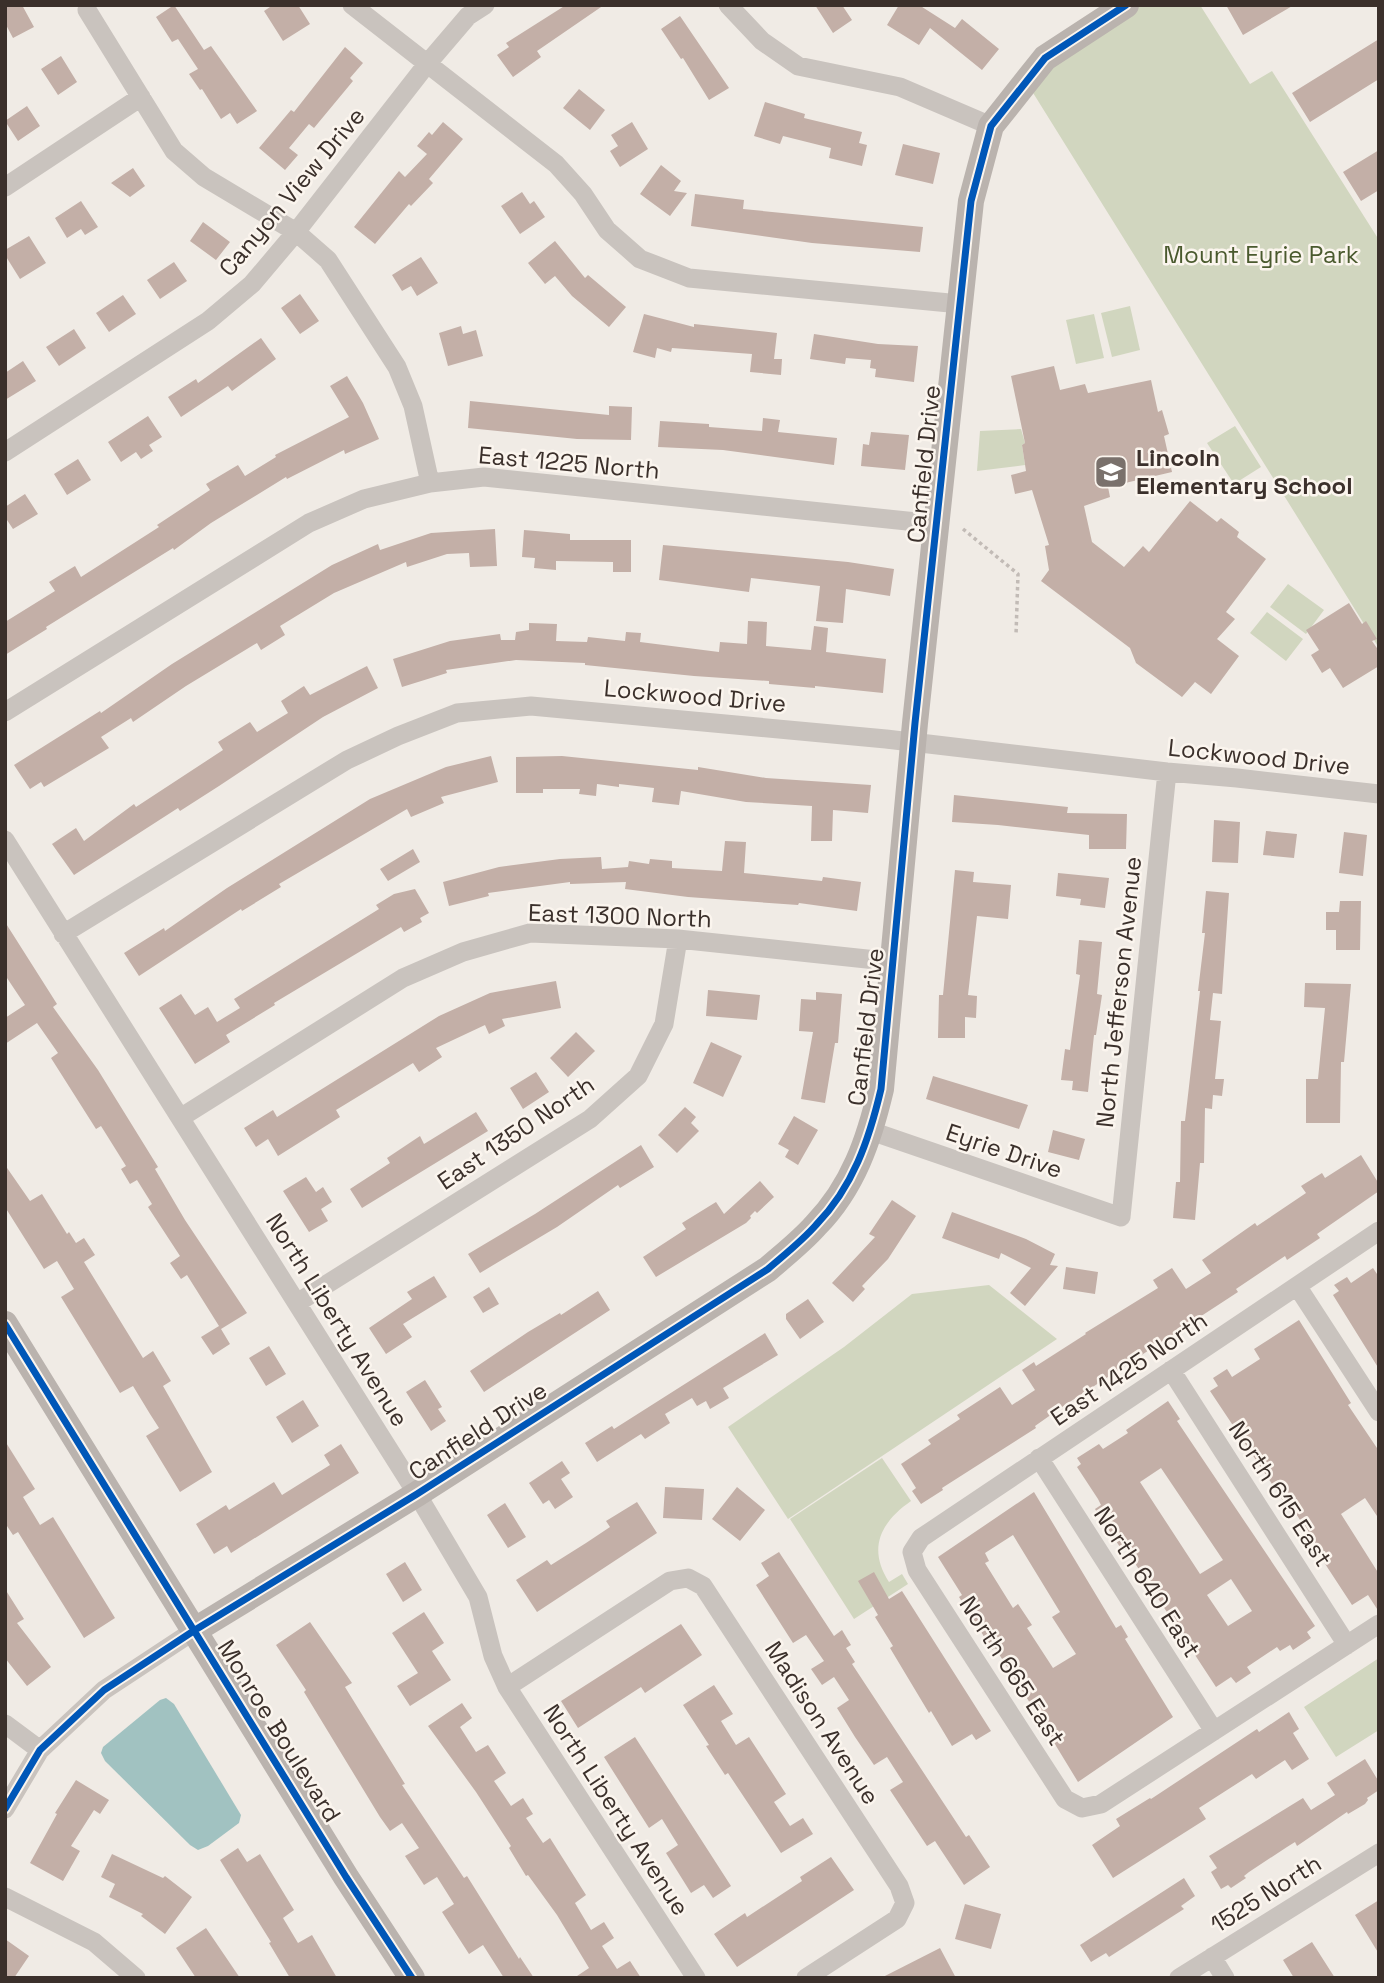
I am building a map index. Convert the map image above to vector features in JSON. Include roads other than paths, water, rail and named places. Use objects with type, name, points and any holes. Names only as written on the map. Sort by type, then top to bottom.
[{"type":"street","points":[[352,5],[556,164],[583,194],[607,230],[640,260],[688,278],[960,304]]},
{"type":"street","name":"Canyon View Drive","points":[[5,452],[208,321],[252,284],[427,64],[468,16],[485,5]]},
{"type":"street","points":[[728,5],[762,41],[797,65],[900,87],[991,126]]},
{"type":"street","name":"Canfield Drive","points":[[5,1809],[40,1751],[104,1690],[768,1269],[816,1226],[848,1185],[871,1131],[881,1089],[936,524],[971,201],[991,126],[1045,58],[1126,5]]},
{"type":"street","points":[[87,10],[174,151],[204,177],[296,232],[328,260],[397,367],[413,406],[430,483]]},
{"type":"street","points":[[5,187],[141,97]]},
{"type":"street","name":"East 1225 North","points":[[5,712],[309,523],[364,499],[430,483],[484,477],[936,524]]},
{"type":"street","name":"Lockwood Drive","points":[[63,934],[347,760],[457,713],[531,706],[914,742],[1379,794]]},
{"type":"street","name":"North Jefferson Avenue","points":[[1121,1217],[1167,772]]},
{"type":"street","name":"North Liberty Avenue","points":[[5,840],[417,1494],[478,1597],[493,1656],[507,1687],[695,1978]]},
{"type":"street","name":"East 1300 North","points":[[180,1118],[404,978],[463,952],[530,933],[678,939],[895,962]]},
{"type":"street","name":"East 1350 North","points":[[298,1303],[590,1119],[638,1076],[664,1024],[678,939]]},
{"type":"street","name":"Eyrie Drive","points":[[871,1131],[1121,1217]]},
{"type":"street","name":"East 1425 North","points":[[912,1552],[921,1538],[1379,1231]]},
{"type":"street","points":[[1297,1286],[1379,1412]]},
{"type":"street","name":"Monroe Boulevard","points":[[5,1324],[339,1865],[412,1978]]},
{"type":"street","name":"North 615 East","points":[[1171,1370],[1347,1645]]},
{"type":"street","name":"North 640 East","points":[[1039,1458],[1213,1731]]},
{"type":"street","name":"North 665 East","points":[[912,1552],[917,1570],[1065,1799],[1082,1808],[1101,1804],[1213,1731]]},
{"type":"street","name":"Madison Avenue","points":[[507,1687],[670,1581],[688,1578],[703,1586],[899,1886],[905,1903],[897,1919],[806,1978]]},
{"type":"street","points":[[1213,1731],[1379,1624]]},
{"type":"street","points":[[5,1724],[40,1751]]},
{"type":"street","name":"1525 North","points":[[1180,1978],[1379,1853]]},
{"type":"street","points":[[5,1897],[94,1942],[136,1978]]},
{"type":"street","points":[[1212,1957],[1225,1978]]},
{"type":"water","points":[[166,1698],[174,1704],[241,1815],[239,1823],[208,1846],[198,1850],[105,1761],[101,1753],[103,1747],[160,1700]]},
{"type":"place","name":"Lincoln Elementary School","points":[[1111,472]]},
{"type":"park label","name":"Mount Eyrie Park","points":[[1261,255]]}]
